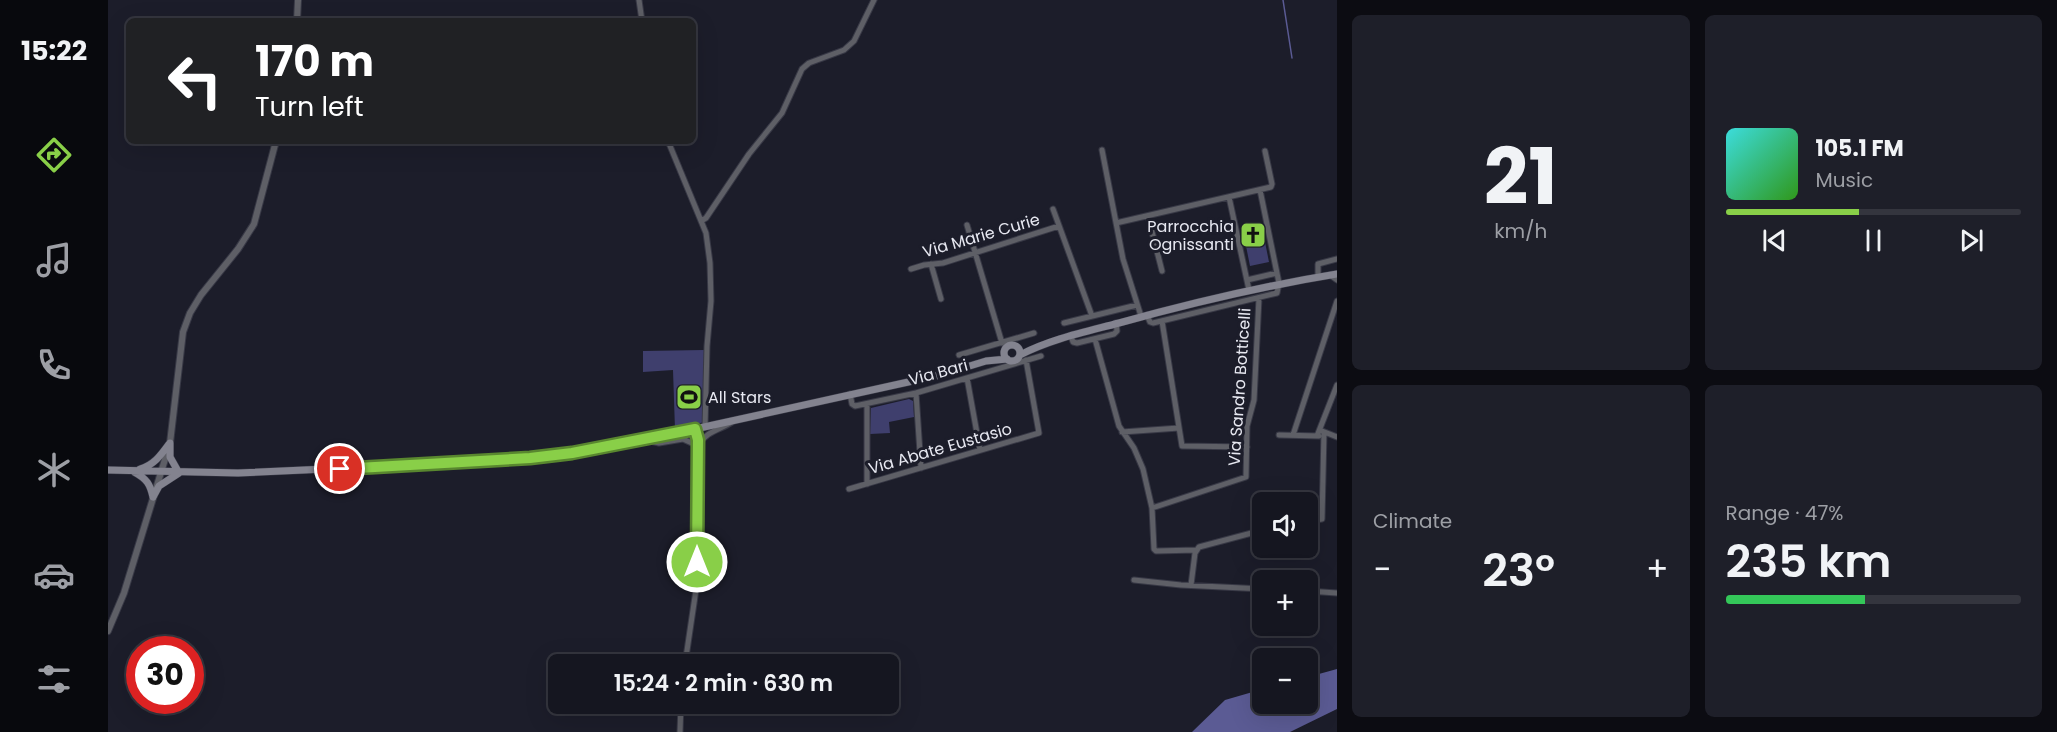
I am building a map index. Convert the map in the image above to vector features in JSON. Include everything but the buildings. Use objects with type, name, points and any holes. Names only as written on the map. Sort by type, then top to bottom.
[{"type":"main road","name":"Via Bari","points":[[108,470],[238,473],[482,462],[572,453],[646,440],[940,375],[986,361],[1014,359],[1038,345],[1090,330],[1279,283],[1333,274]]},
{"type":"main road","points":[[1008,345],[1004,355],[1014,359]]},
{"type":"main road","points":[[1008,345],[1014,359]]},
{"type":"main road","name":"Via Bari","points":[[986,361],[1008,345],[1038,345]]},
{"type":"main road","points":[[131,471],[147,467],[158,459],[170,443]]},
{"type":"main road","points":[[153,497],[159,486],[179,473],[170,457],[170,443]]},
{"type":"main road","points":[[131,471],[145,478],[150,485],[153,497]]},
{"type":"street","points":[[297,18],[298,0]]},
{"type":"street","points":[[639,0],[642,18]]},
{"type":"street","points":[[701,221],[706,218],[749,154],[782,113],[802,69],[809,63],[844,50],[854,41],[874,0]]},
{"type":"street","points":[[108,631],[124,593],[170,443],[183,332],[190,313],[201,295],[254,224],[275,144]]},
{"type":"street","points":[[669,144],[706,233],[711,282],[705,427]]},
{"type":"street","points":[[1102,150],[1123,259],[1137,305],[1151,323],[1162,321],[1182,446],[1247,447]]},
{"type":"street","points":[[1116,224],[1260,190],[1272,184],[1265,151]]},
{"type":"street","points":[[1260,190],[1279,283]]},
{"type":"street","points":[[1229,197],[1249,290]]},
{"type":"street","points":[[1053,209],[1089,317],[1090,330]]},
{"type":"street","points":[[1148,216],[1162,271]]},
{"type":"street","points":[[966,225],[1008,345]]},
{"type":"street","name":"Via Marie Curie","points":[[911,269],[944,263],[1059,226]]},
{"type":"street","points":[[1318,276],[1318,264],[1337,258]]},
{"type":"street","points":[[931,264],[941,299]]},
{"type":"street","points":[[1246,280],[1277,273]]},
{"type":"street","points":[[1333,274],[1337,280]]},
{"type":"street","name":"Via Bari","points":[[1162,321],[1277,293],[1279,283]]},
{"type":"street","name":"Via Sandro Botticelli","points":[[1152,508],[1246,477],[1247,426],[1254,400],[1259,298]]},
{"type":"street","points":[[1293,435],[1337,302]]},
{"type":"street","points":[[1064,323],[1137,305]]},
{"type":"street","points":[[1108,312],[1114,324]]},
{"type":"street","name":"Via Bari","points":[[1071,336],[1075,343],[1114,334],[1116,331],[1114,324]]},
{"type":"street","name":"Via Bari","points":[[959,355],[1008,345],[1034,333]]},
{"type":"street","points":[[1095,339],[1117,422],[1138,455],[1152,508],[1154,549],[1196,550],[1202,546],[1252,533]]},
{"type":"street","name":"Via Bari","points":[[867,404],[967,378],[1014,359],[1026,360],[1041,356]]},
{"type":"street","name":"Via Abate Eustasio","points":[[849,489],[1039,433],[1026,360]]},
{"type":"street","points":[[967,378],[980,450]]},
{"type":"street","points":[[1318,520],[1322,519],[1321,434],[1337,385]]},
{"type":"street","points":[[880,387],[883,400]]},
{"type":"street","points":[[916,393],[921,468]]},
{"type":"street","points":[[850,394],[853,406],[867,404],[867,484]]},
{"type":"street","points":[[696,445],[710,432],[737,419]]},
{"type":"street","points":[[1122,432],[1179,428]]},
{"type":"street","points":[[686,654],[697,583],[696,445],[698,437],[695,429]]},
{"type":"street","points":[[1279,435],[1321,434],[1337,438]]},
{"type":"street","points":[[646,440],[659,443],[683,439],[696,445]]},
{"type":"street","points":[[1191,585],[1196,550]]},
{"type":"street","points":[[1134,580],[1252,588]]},
{"type":"street","points":[[1318,592],[1337,593]]},
{"type":"street","points":[[680,732],[681,714]]},
{"type":"shaded area","points":[[1263,232],[1269,262],[1250,266],[1244,236]]},
{"type":"shaded area","name":"All Stars","points":[[704,350],[704,422],[675,430],[673,370],[643,372],[643,351]]},
{"type":"shaded area","points":[[909,399],[913,401],[914,417],[889,422],[890,433],[870,434],[871,408]]},
{"type":"shaded area","points":[[1337,669],[1337,709],[1290,732],[1192,732],[1225,700],[1252,692],[1252,714],[1318,714],[1318,674]]},
{"type":"waterway","points":[[1283,0],[1292,58]]},
{"type":"place","name":"Parrocchia Ognissanti","points":[[1253,235]]},
{"type":"place","name":"All Stars","points":[[689,397]]},
{"type":"route","points":[[340,469],[530,458],[646,440],[695,429],[698,434],[697,562]]}]
